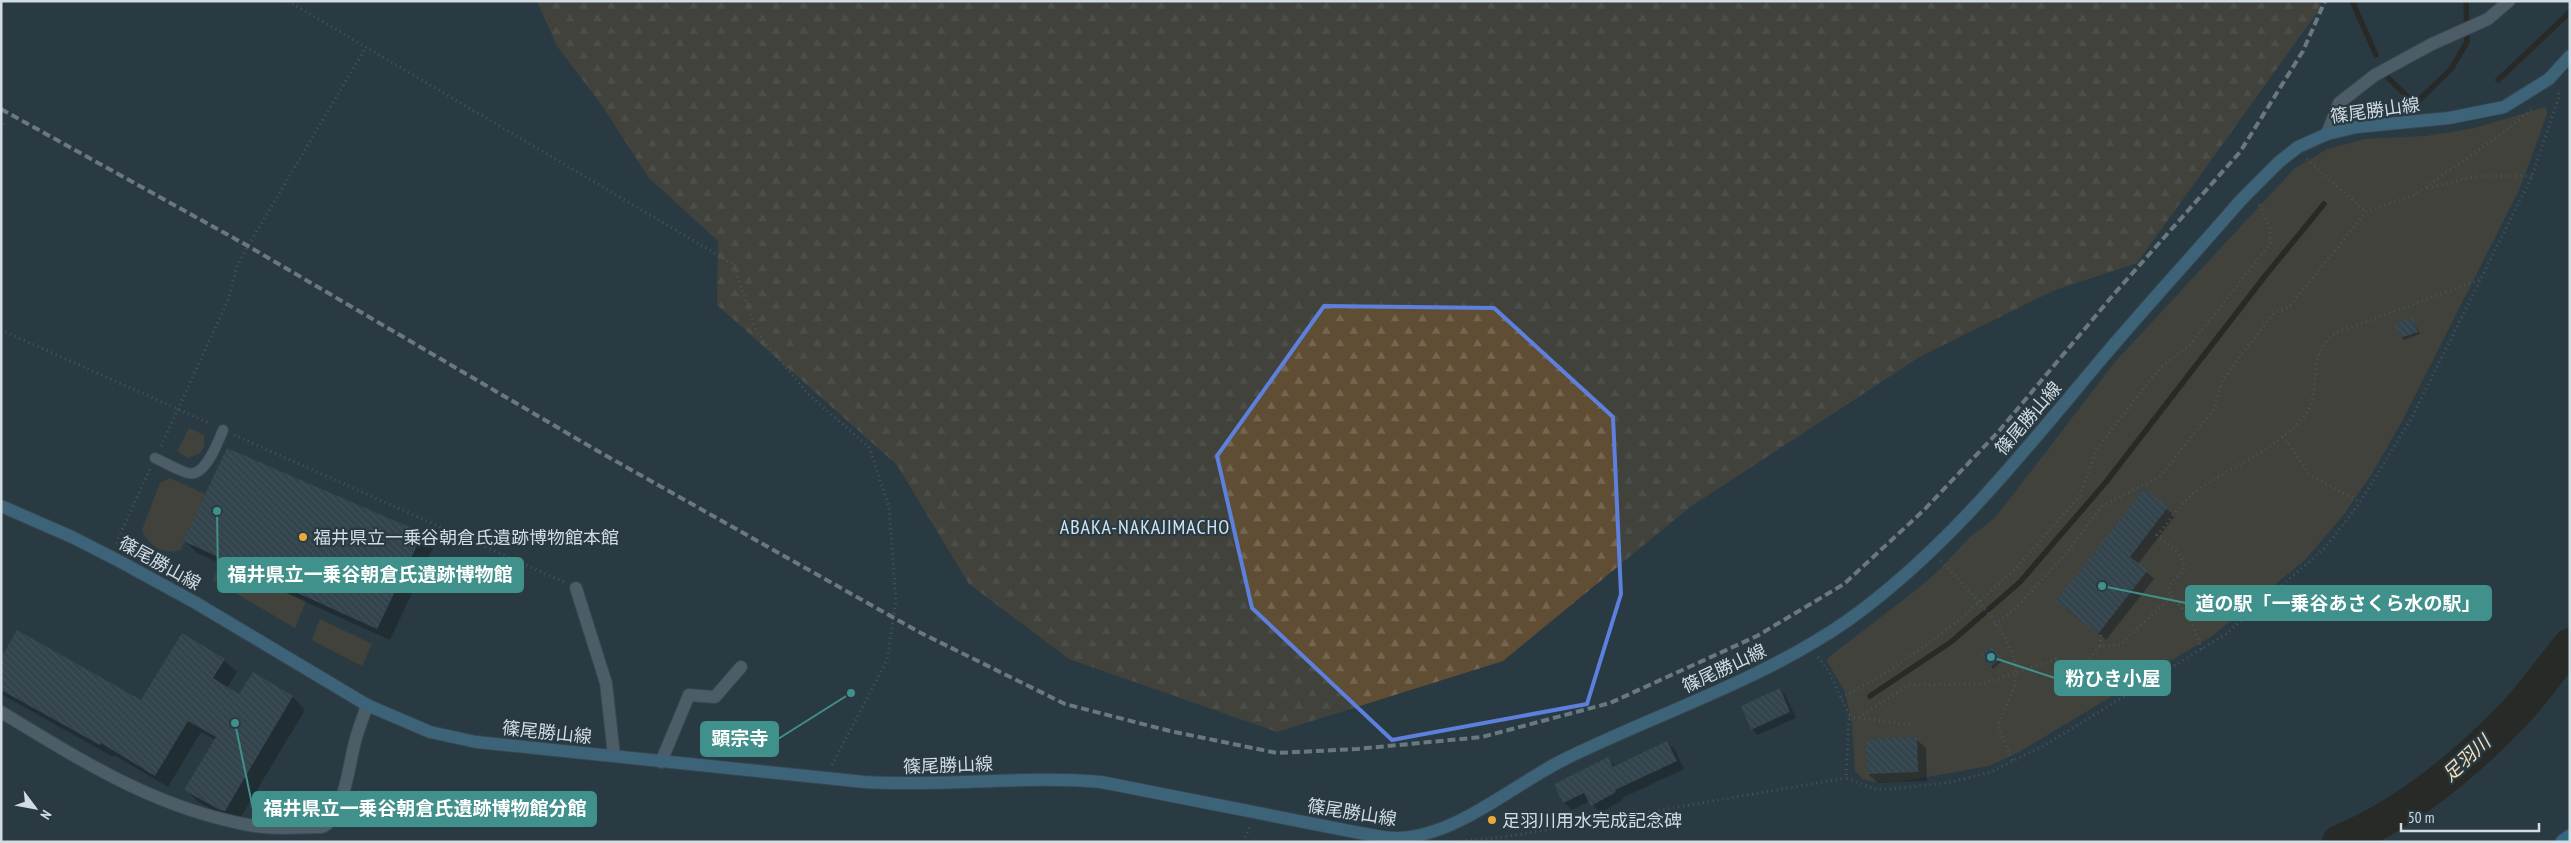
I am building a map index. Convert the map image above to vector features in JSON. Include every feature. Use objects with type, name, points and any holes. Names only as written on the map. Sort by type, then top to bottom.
[{"type":"highway","points":[[2563,842],[2570,837]]},
{"type":"main road","name":"篠尾勝山線","points":[[1,506],[72,536],[110,556],[196,603],[367,705],[430,732],[476,742],[895,784],[1060,778],[1101,782],[1360,833],[1399,838],[1423,834],[1463,820],[1542,770],[1620,732],[1758,673],[1809,645],[1889,589],[1932,551],[1981,500],[2111,347],[2252,188],[2298,147],[2327,134],[2357,127],[2449,118],[2504,107],[2550,80],[2570,56]]},
{"type":"street","points":[[2327,134],[2339,102],[2375,75],[2454,34],[2488,19],[2509,1]]},
{"type":"street","points":[[576,588],[606,683],[614,756]]},
{"type":"street","points":[[661,762],[689,695],[715,697],[741,667]]},
{"type":"street","points":[[1,712],[107,776],[174,805],[254,826],[322,827],[331,821],[348,782],[354,744],[367,705]]},
{"type":"lane","points":[[155,458],[188,473],[196,472],[206,464],[223,430]]},
{"type":"path","points":[[288,1],[733,264],[757,333],[809,395],[869,447],[889,506],[896,602],[887,660],[825,776]]},
{"type":"path","points":[[110,556],[229,298],[237,266],[366,47]]},
{"type":"path","points":[[1456,842],[1504,837],[1846,778],[1875,789],[1893,789],[1952,782],[1991,772],[2045,745],[2226,634],[2318,555],[2360,502],[2411,418],[2532,176],[2559,97],[2557,88],[2551,93]]},
{"type":"path","points":[[1995,625],[2021,603],[2068,551],[2101,508],[2160,476],[2215,408],[2222,381],[2245,350],[2274,313],[2289,307],[2366,212],[2414,195],[2422,190],[2503,133],[2537,105]]},
{"type":"path","points":[[1,129],[4,124]]},
{"type":"path","points":[[2298,147],[2310,162],[2366,212]]},
{"type":"path","points":[[2422,190],[2477,176],[2532,176]]},
{"type":"path","points":[[1841,698],[1887,672],[1937,637],[1978,603],[2022,561],[2080,496],[2095,454],[2105,438],[2160,368],[2190,344],[2270,244],[2270,228],[2252,188]]},
{"type":"path","points":[[2202,649],[2191,621],[2168,590],[2185,566],[2182,558],[2157,535],[2192,494],[2283,436],[2303,418],[2312,403],[2316,358],[2327,339],[2338,332],[2479,280]]},
{"type":"path","points":[[1,330],[576,588]]},
{"type":"path","points":[[2283,436],[2310,476],[2360,502]]},
{"type":"path","points":[[1932,551],[1978,603],[2011,648],[2016,672],[2014,686],[1998,727],[2013,762]]},
{"type":"path","points":[[2100,646],[2120,645],[2172,597]]},
{"type":"path","points":[[1858,718],[1909,686],[1982,684],[2056,659],[2071,669],[2074,666],[2079,670],[2100,646],[2101,635]]},
{"type":"path","points":[[1809,645],[1829,672],[1849,717],[1846,778]]},
{"type":"path","points":[[1849,717],[1914,725]]},
{"type":"highlighted area","points":[[1324,306],[1494,308],[1613,417],[1621,594],[1587,704],[1392,740],[1252,608],[1217,456]]},
{"type":"green space","points":[[537,1],[2321,1],[2319,10],[2137,263],[2055,290],[1921,356],[1690,507],[1503,661],[1277,732],[1069,659],[969,584],[897,465],[717,305],[718,241],[649,178],[601,104],[557,46]]},
{"type":"green space","points":[[2545,107],[2547,114],[2520,188],[2401,423],[2373,472],[2345,513],[2305,560],[2212,636],[2019,752],[1989,766],[1899,782],[1874,782],[1863,779],[1855,771],[1852,724],[1845,692],[1827,661],[1829,657],[1916,590],[1937,572],[1970,537],[1995,518],[2115,362],[2294,169],[2327,149],[2365,139],[2426,136],[2475,128]]},
{"type":"green space","points":[[189,428],[204,435],[204,447],[200,453],[188,458],[177,451]]},
{"type":"green space","points":[[170,478],[205,494],[181,549],[169,552],[153,545],[142,530],[160,483]]},
{"type":"green space","points":[[220,563],[306,601],[295,628],[213,580]]},
{"type":"green space","points":[[320,619],[372,644],[362,666],[312,640]]},
{"type":"building","points":[[2413,317],[2418,332],[2400,338],[2395,324]]},
{"type":"building","name":"福井県立一乗谷朝倉氏遺跡博物館本館","points":[[227,448],[423,533],[377,629],[183,541]]},
{"type":"building","points":[[2144,489],[2168,507],[2130,557],[2148,570],[2098,634],[2056,601]]},
{"type":"building","points":[[17,630],[141,700],[182,633],[225,659],[213,678],[239,694],[253,672],[293,696],[225,811],[220,810],[184,790],[216,737],[188,721],[155,776],[101,743],[100,745],[1,690],[1,658]]},
{"type":"building","points":[[1991,646],[2001,658],[1990,667],[1980,656]]},
{"type":"building","points":[[1780,688],[1790,712],[1751,730],[1741,706]]},
{"type":"building","points":[[1917,737],[1918,772],[1867,774],[1866,739]]},
{"type":"building","points":[[1667,741],[1677,761],[1615,790],[1616,792],[1591,806],[1584,793],[1563,803],[1554,784],[1608,757],[1613,767]]},
{"type":"waterway","points":[[2352,1],[2376,55]]},
{"type":"waterway","points":[[2385,75],[2415,104],[2451,69],[2467,42],[2466,1]]},
{"type":"waterway","points":[[2498,80],[2570,12]]},
{"type":"waterway","points":[[1870,696],[1951,642],[2020,582],[2106,482],[2265,276],[2324,204]]},
{"type":"waterway","name":"足羽川","points":[[2339,842],[2388,818],[2454,770],[2514,714],[2570,645]]},
{"type":"railway","points":[[1,109],[248,246],[596,450],[919,632],[1065,704],[1170,731],[1277,753],[1357,749],[1482,737],[1610,703],[1757,636],[1844,584],[1924,510],[1999,431],[2114,294],[2240,152],[2303,51],[2325,1]]},
{"type":"place","name":"福井県立一乗谷朝倉氏遺跡博物館","points":[[217,511]]},
{"type":"place","name":"福井県立一乗谷朝倉氏遺跡博物館本館","points":[[303,537]]},
{"type":"place","name":"道の駅「一乗谷あさくら水の駅」","points":[[2102,586]]},
{"type":"place","name":"粉ひき小屋","points":[[1991,657]]},
{"type":"place","name":"顕宗寺","points":[[851,693]]},
{"type":"place","name":"福井県立一乗谷朝倉氏遺跡博物館分館","points":[[235,723]]},
{"type":"place","name":"足羽川用水完成記念碑","points":[[1492,820]]},
{"type":"district","name":"ABAKA-NAKAJIMACHO","points":[[1145,527]]}]
